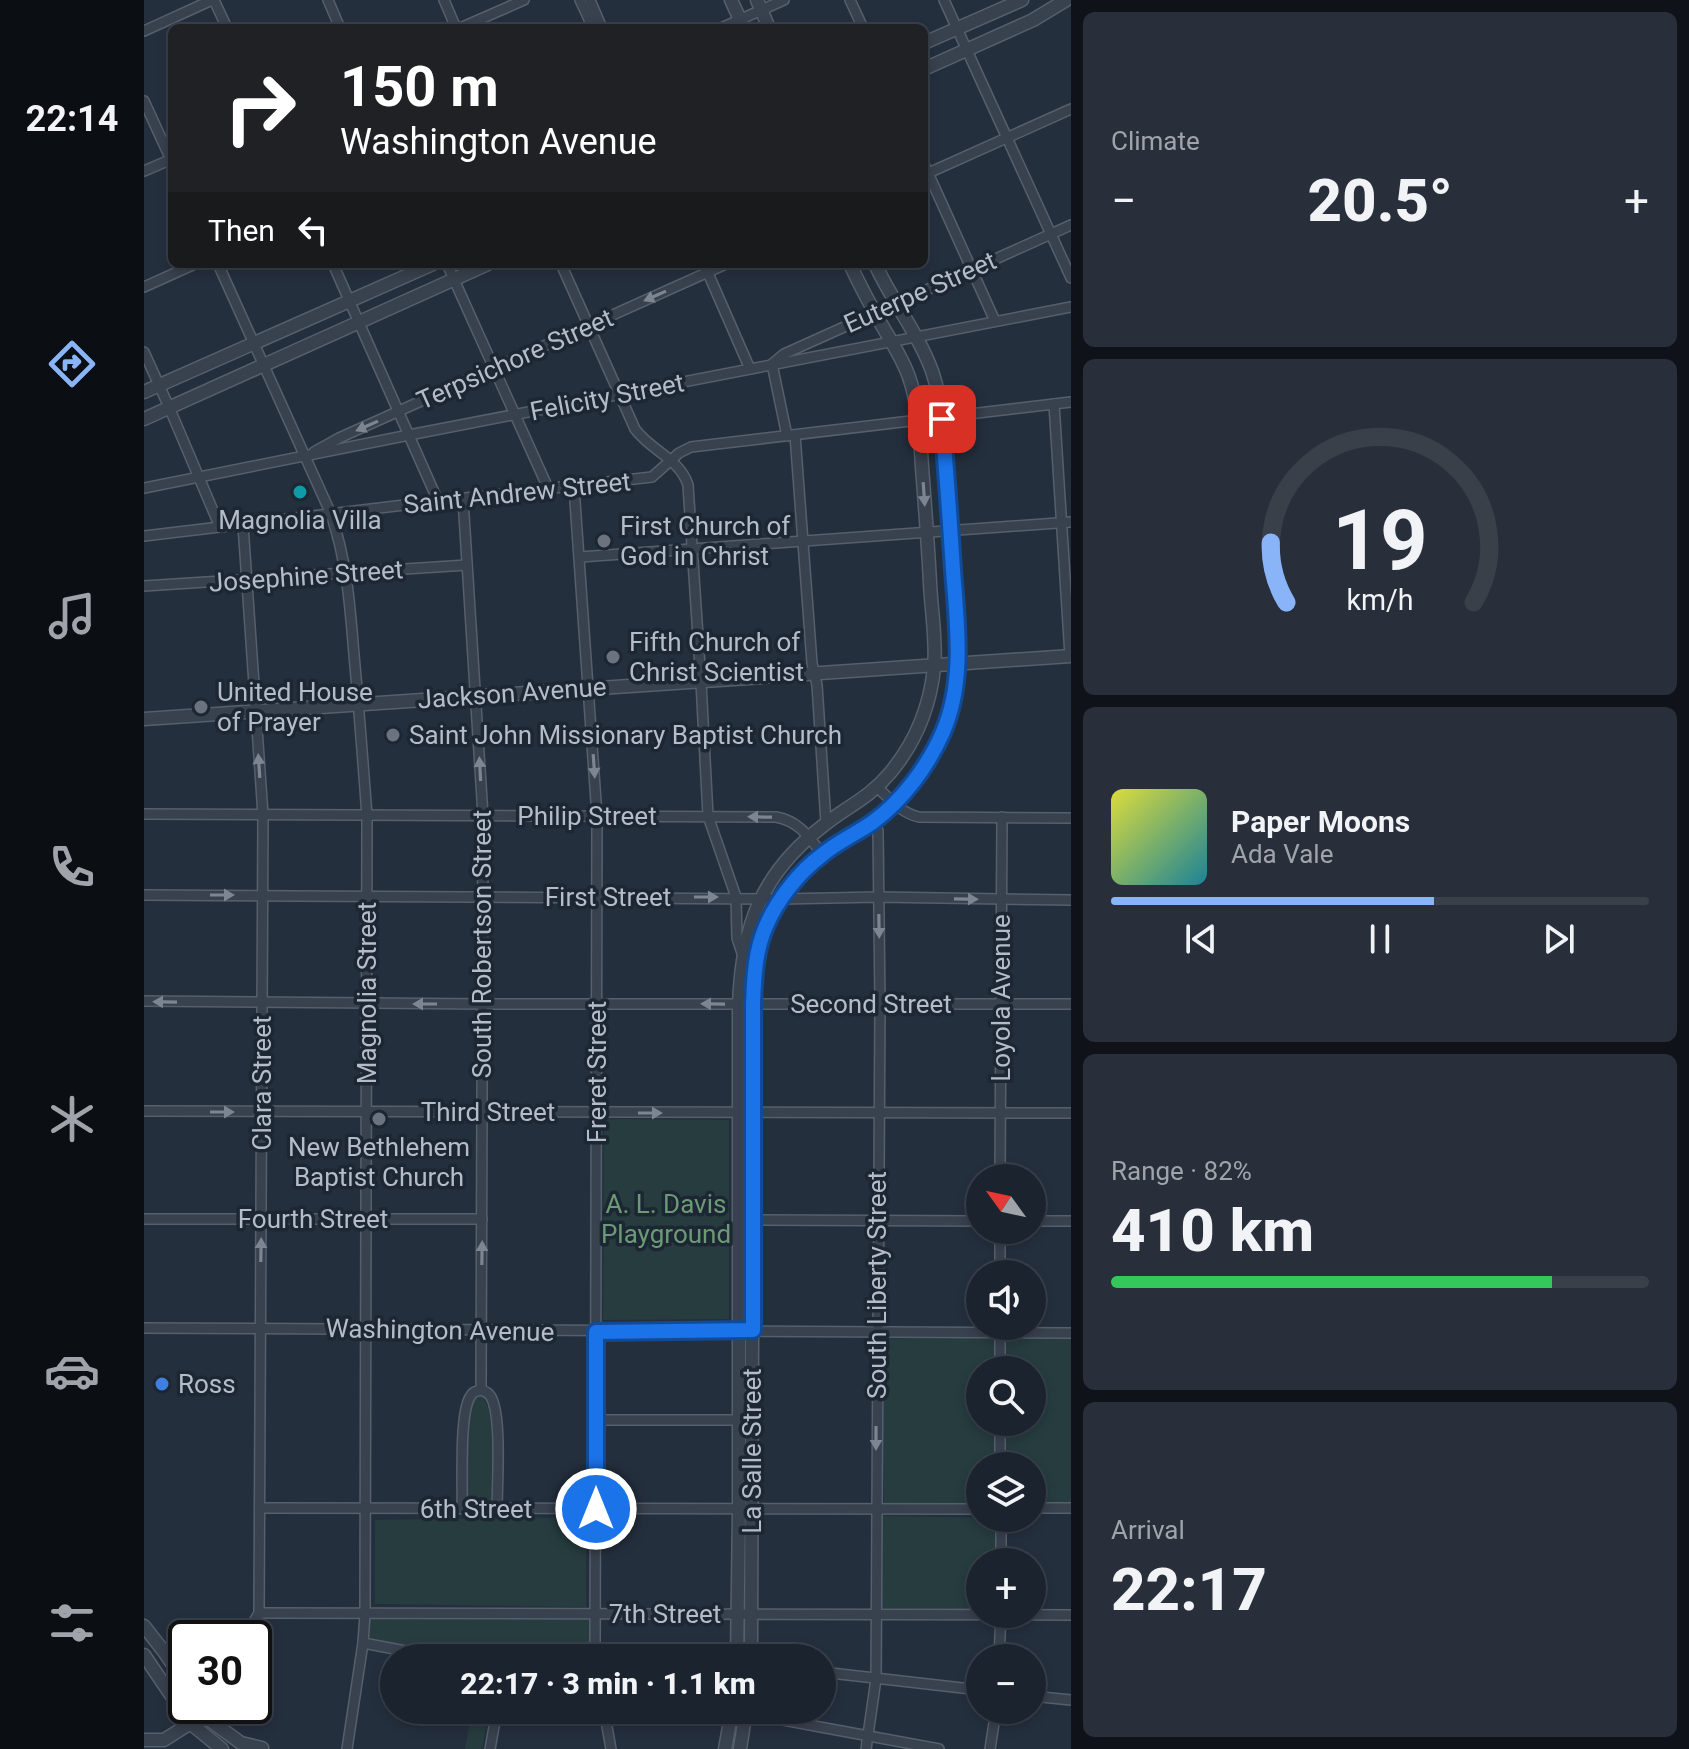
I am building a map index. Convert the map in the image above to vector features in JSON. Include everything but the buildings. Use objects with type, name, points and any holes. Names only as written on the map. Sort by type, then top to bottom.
[{"type":"street","points":[[144,31],[213,0],[225,24]]},
{"type":"street","points":[[328,0],[338,24]]},
{"type":"street","points":[[444,0],[456,24]]},
{"type":"street","points":[[467,24],[524,0]]},
{"type":"street","points":[[580,0],[591,24]]},
{"type":"street","points":[[590,0],[600,24]]},
{"type":"street","points":[[731,0],[742,24],[759,5],[784,0]]},
{"type":"street","points":[[850,0],[861,24]]},
{"type":"street","points":[[944,0],[1071,278]]},
{"type":"street","points":[[928,41],[1022,0]]},
{"type":"street","points":[[928,67],[1033,20],[1067,0],[1071,6]]},
{"type":"street","points":[[759,5],[767,24]]},
{"type":"street","points":[[144,101],[168,152]]},
{"type":"street","points":[[928,170],[1071,109]]},
{"type":"street","points":[[144,171],[168,162]]},
{"type":"street","points":[[928,177],[995,321]]},
{"type":"street","name":"Euterpe Street","points":[[772,364],[784,354],[1071,225]]},
{"type":"street","points":[[144,287],[186,268]]},
{"type":"street","name":"Magnolia Street","points":[[220,268],[331,514],[341,544],[359,704],[367,816],[365,1614],[347,1749]]},
{"type":"street","points":[[335,268],[438,501]]},
{"type":"street","points":[[144,392],[424,268]]},
{"type":"street","points":[[449,268],[548,488]]},
{"type":"street","points":[[144,419],[479,268]]},
{"type":"street","points":[[563,268],[639,435],[682,472],[688,485],[708,816],[736,897],[737,938],[743,956]]},
{"type":"street","points":[[706,268],[750,369]]},
{"type":"street","name":"Terpsichore Street","points":[[305,457],[339,438],[589,326],[706,268]]},
{"type":"street","name":"La Salle Street","points":[[746,1509],[739,1420],[739,1004],[743,956],[760,898],[779,868],[809,837],[877,787],[903,755],[924,714],[935,664],[919,421],[909,377],[852,268]]},
{"type":"street","name":"La Salle Street","points":[[749,1644],[745,1615],[746,1509],[753,1330],[753,1004],[756,962],[766,925],[799,877],[822,854],[873,822],[895,804],[923,768],[943,732],[952,706],[958,663],[951,531],[942,419],[936,386],[917,336],[877,268]]},
{"type":"street","name":"Felicity Street","points":[[144,488],[1071,307]]},
{"type":"street","points":[[144,352],[220,527]]},
{"type":"street","points":[[772,364],[791,436],[804,542],[826,823]]},
{"type":"street","name":"Saint Andrew Street","points":[[144,536],[652,477],[679,453],[691,447],[1071,402]]},
{"type":"street","points":[[1054,404],[1066,522],[1071,656]]},
{"type":"street","name":"Freret Street","points":[[574,487],[597,816],[595,1644]]},
{"type":"street","name":"South Robertson Street","points":[[463,499],[483,816],[481,1390]]},
{"type":"street","points":[[580,557],[1066,522]]},
{"type":"street","name":"Clara Street","points":[[243,525],[263,815],[259,1613]]},
{"type":"street","name":"Josephine Street","points":[[144,586],[467,565]]},
{"type":"street","name":"Jackson Avenue","points":[[144,719],[1071,656]]},
{"type":"street","points":[[877,787],[910,815],[919,817],[1071,818]]},
{"type":"street","name":"Philip Street","points":[[144,814],[785,818],[802,828],[822,854]]},
{"type":"street","name":"Loyola Avenue","points":[[1000,1164],[1002,817]]},
{"type":"street","name":"South Liberty Street","points":[[866,1749],[876,1679],[880,1004],[878,831],[873,822]]},
{"type":"street","name":"First Street","points":[[144,895],[1071,900]]},
{"type":"street","name":"Second Street","points":[[144,1001],[1071,1004]]},
{"type":"street","name":"Third Street","points":[[144,1111],[1071,1113]]},
{"type":"street","name":"Fourth Street","points":[[144,1219],[482,1219]]},
{"type":"street","points":[[739,1219],[966,1221]]},
{"type":"street","points":[[1046,1221],[1071,1221]]},
{"type":"street","name":"Washington Avenue","points":[[144,1328],[596,1332],[966,1330]]},
{"type":"street","name":"Washington Avenue","points":[[1046,1332],[1071,1333]]},
{"type":"street","name":"South Robertson Street","points":[[462,1509],[465,1421],[469,1399],[481,1390],[491,1398],[496,1425],[497,1509]]},
{"type":"street","points":[[596,1420],[739,1420]]},
{"type":"street","name":"6th Street","points":[[260,1508],[966,1509]]},
{"type":"street","points":[[1046,1508],[1071,1508]]},
{"type":"street","points":[[255,1620],[259,1613]]},
{"type":"street","name":"7th Street","points":[[259,1613],[966,1614]]},
{"type":"street","name":"La Salle Street","points":[[740,1644],[745,1615]]},
{"type":"street","name":"7th Street","points":[[1046,1615],[1071,1615]]},
{"type":"street","points":[[144,1626],[168,1657]]},
{"type":"street","points":[[363,1643],[380,1646]]},
{"type":"street","points":[[144,1655],[168,1691]]},
{"type":"street","points":[[836,1674],[966,1689]]},
{"type":"street","points":[[1046,1697],[1071,1700]]},
{"type":"street","points":[[144,1740],[164,1740],[188,1724]]},
{"type":"street","points":[[191,1724],[222,1749]]},
{"type":"street","points":[[215,1724],[241,1743],[263,1748]]},
{"type":"street","points":[[228,1724],[263,1748]]},
{"type":"street","points":[[490,1749],[494,1724]]},
{"type":"street","points":[[607,1724],[611,1749]]},
{"type":"street","points":[[725,1749],[729,1724]]},
{"type":"street","points":[[740,1749],[744,1724]]},
{"type":"street","points":[[807,1724],[939,1749]]},
{"type":"street","points":[[990,1749],[994,1724]]},
{"type":"green space","name":"A. L. Davis Playground","points":[[604,1119],[729,1120],[729,1319],[603,1320]]},
{"type":"green space","points":[[1046,1336],[1071,1336],[1071,1503],[1046,1503],[1046,1452],[966,1452],[966,1503],[884,1503],[882,1339],[1046,1340]]},
{"type":"green space","points":[[477,1395],[483,1396],[490,1418],[491,1500],[467,1500],[468,1429]]},
{"type":"green space","points":[[881,1516],[966,1517],[966,1532],[996,1532],[996,1548],[966,1548],[966,1613],[881,1608]]},
{"type":"green space","points":[[586,1517],[586,1607],[375,1604],[375,1520]]},
{"type":"green space","points":[[370,1619],[590,1621],[590,1644],[396,1644],[369,1637]]},
{"type":"green space","points":[[469,1724],[486,1724],[482,1749],[465,1749]]},
{"type":"place","name":"Magnolia Villa","points":[[300,492]]},
{"type":"place","name":"First Church of God in Christ","points":[[604,541]]},
{"type":"place","name":"Fifth Church of Christ Scientist","points":[[613,657]]},
{"type":"place","name":"United House of Prayer","points":[[201,707]]},
{"type":"place","name":"Saint John Missionary Baptist Church","points":[[393,735]]},
{"type":"place","name":"New Bethlehem Baptist Church","points":[[379,1119]]},
{"type":"place","name":"Ross","points":[[162,1384]]},
{"type":"route","points":[[596,1509],[596,1332],[753,1330],[753,1004],[756,962],[766,925],[791,886],[808,867],[895,804],[934,751],[952,706],[958,663],[942,419]]}]
